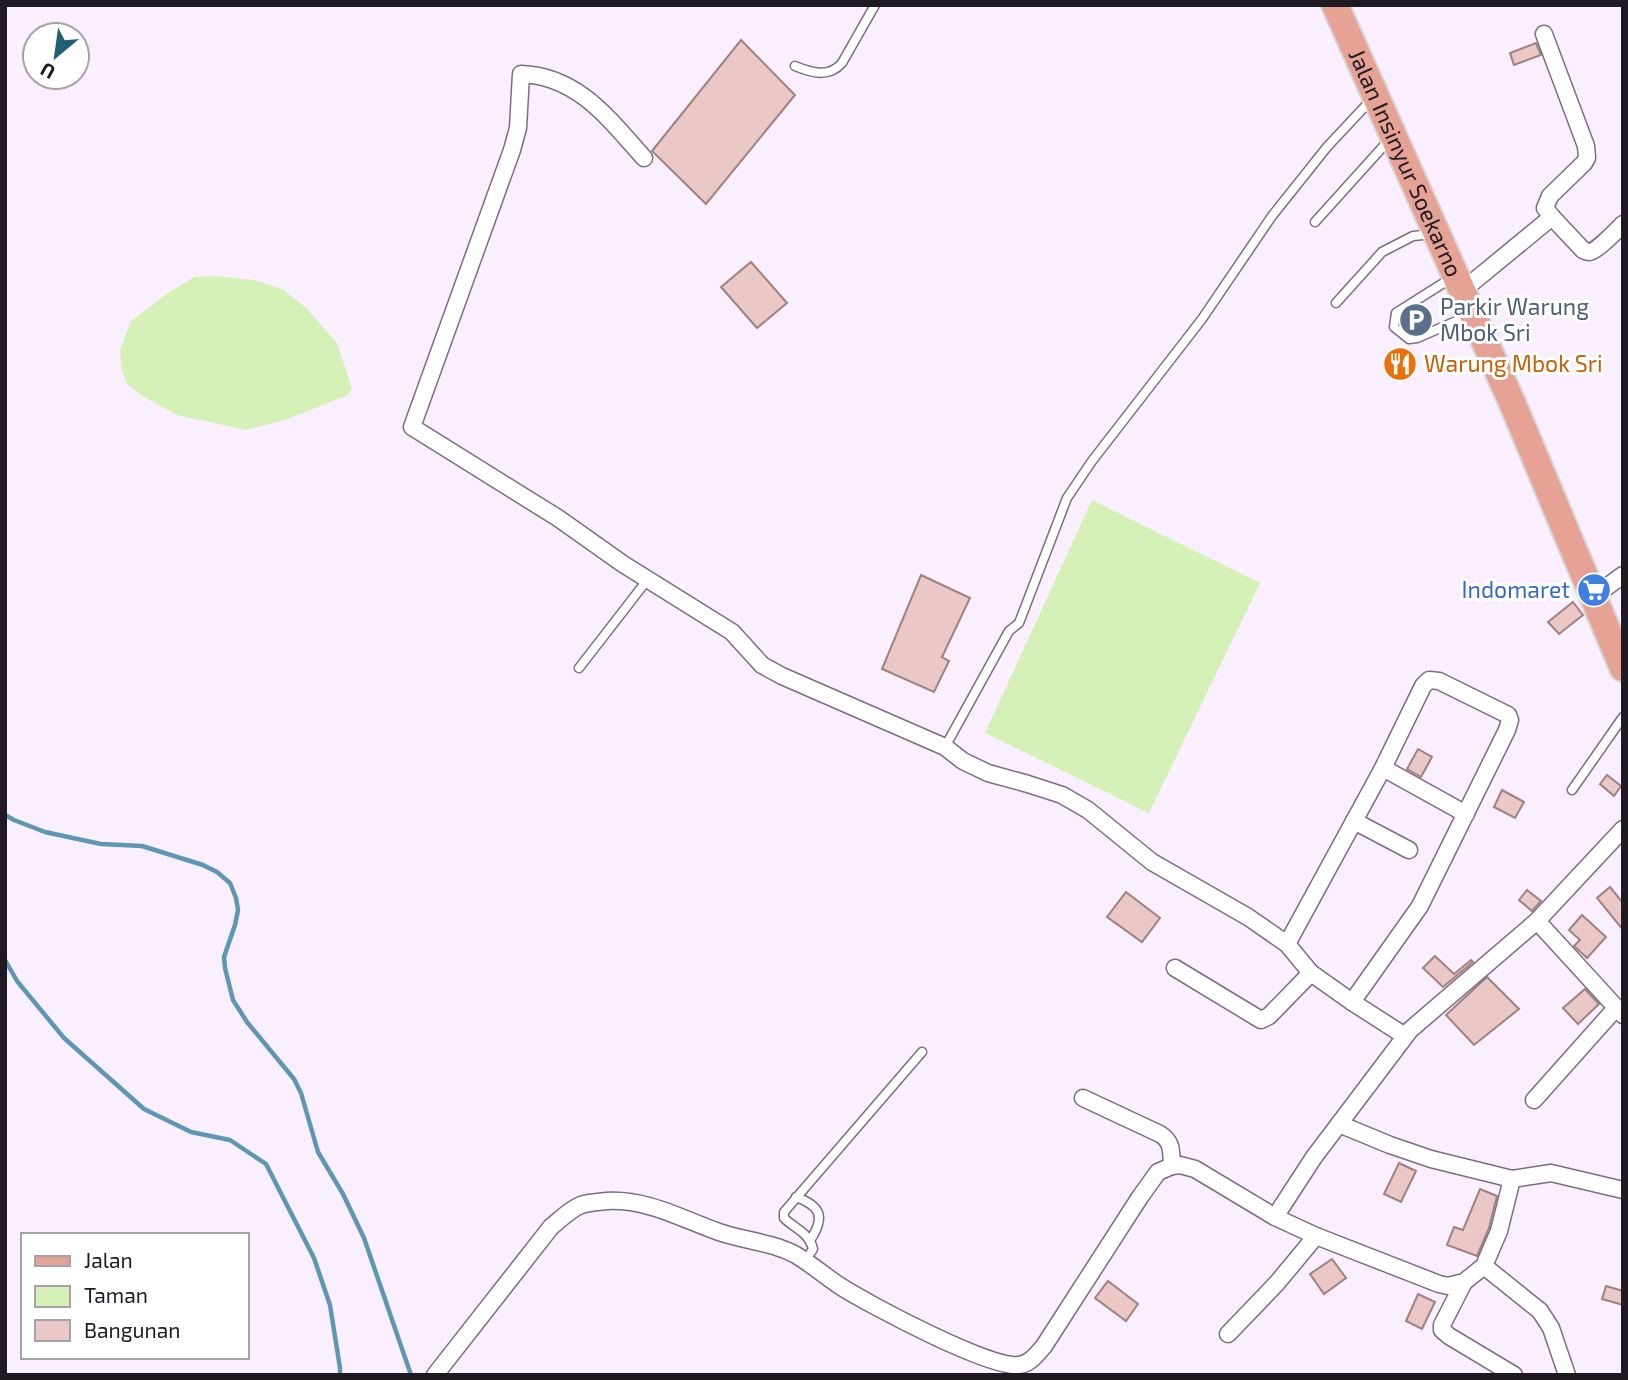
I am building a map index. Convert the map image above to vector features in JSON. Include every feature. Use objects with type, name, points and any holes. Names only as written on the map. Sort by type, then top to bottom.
[{"type":"main road","name":"Jalan Insinyur Soekarno","points":[[1335,5],[1514,407],[1623,668]]},
{"type":"street","points":[[1544,34],[1588,152],[1584,163],[1550,195],[1545,208],[1583,250],[1588,252],[1598,247],[1623,224]]},
{"type":"street","points":[[643,158],[605,114],[578,92],[549,78],[521,74],[518,128],[513,150],[412,426],[732,632],[762,666],[945,747],[963,761],[988,774],[1062,795],[1088,810],[1152,862],[1287,944],[1311,973],[1405,1036]]},
{"type":"street","points":[[1463,293],[1552,217]]},
{"type":"street","points":[[1593,597],[1623,575]]},
{"type":"street","points":[[1287,944],[1383,768],[1423,686],[1429,680],[1439,681],[1508,715],[1510,720],[1507,730],[1420,906],[1352,1003]]},
{"type":"street","points":[[1383,768],[1466,814]]},
{"type":"street","points":[[1354,821],[1409,850]]},
{"type":"street","points":[[1275,1217],[1314,1157],[1410,1030],[1537,921],[1623,829]]},
{"type":"street","points":[[1534,1100],[1619,1012],[1537,921]]},
{"type":"street","points":[[1175,968],[1261,1020],[1269,1016],[1311,973]]},
{"type":"street","points":[[1083,1098],[1167,1139],[1171,1145],[1172,1166]]},
{"type":"street","points":[[1339,1124],[1431,1159],[1512,1179],[1551,1173],[1623,1190]]},
{"type":"street","points":[[435,1375],[551,1227],[567,1213],[584,1204],[620,1201],[640,1203],[719,1232],[779,1247],[805,1261],[841,1287],[901,1319],[962,1349],[1004,1365],[1017,1366],[1034,1358],[1146,1188],[1158,1172],[1172,1166],[1180,1165],[1195,1170],[1315,1237],[1439,1284],[1448,1286],[1464,1282]]},
{"type":"street","points":[[1512,1179],[1499,1231],[1484,1266],[1464,1282],[1442,1329],[1449,1336],[1514,1375]]},
{"type":"street","points":[[1228,1334],[1277,1283],[1315,1237]]},
{"type":"street","points":[[1484,1266],[1540,1311],[1551,1328],[1567,1375]]},
{"type":"lane","points":[[794,66],[813,72],[828,73],[837,69],[875,5]]},
{"type":"lane","points":[[945,747],[1009,631],[1018,623],[1067,498],[1092,461],[1202,319],[1272,216],[1327,147],[1375,96]]},
{"type":"lane","points":[[1315,222],[1393,136]]},
{"type":"lane","points":[[1336,303],[1382,252],[1413,236],[1437,234]]},
{"type":"lane","points":[[1463,293],[1417,338],[1409,339],[1394,327],[1396,313],[1463,293]]},
{"type":"lane","points":[[579,668],[648,579]]},
{"type":"lane","points":[[1572,790],[1623,717]]},
{"type":"lane","points":[[805,1261],[813,1249],[811,1240],[784,1218],[784,1212],[922,1052]]},
{"type":"lane","points":[[796,1197],[811,1203],[818,1212],[820,1221],[811,1240]]},
{"type":"green space","points":[[194,277],[254,280],[282,289],[306,308],[337,343],[352,388],[348,395],[285,420],[246,430],[177,415],[127,384],[122,371],[120,350],[131,321]]},
{"type":"green space","points":[[1092,500],[1260,583],[1149,813],[985,733]]},
{"type":"building","points":[[741,40],[795,95],[706,204],[652,151]]},
{"type":"building","points":[[1536,43],[1541,55],[1514,65],[1510,53]]},
{"type":"building","points":[[751,262],[787,303],[757,328],[721,287]]},
{"type":"building","points":[[921,575],[970,598],[942,657],[949,661],[934,692],[882,669]]},
{"type":"building","points":[[1573,602],[1583,615],[1559,634],[1548,622]]},
{"type":"building","points":[[1418,749],[1432,757],[1421,777],[1407,769]]},
{"type":"building","points":[[1607,775],[1621,786],[1614,796],[1600,784]]},
{"type":"building","points":[[1502,790],[1524,802],[1515,818],[1494,807]]},
{"type":"building","points":[[1610,887],[1623,903],[1623,930],[1597,898]]},
{"type":"building","points":[[1527,890],[1541,901],[1532,911],[1519,900]]},
{"type":"building","points":[[1126,892],[1160,918],[1142,942],[1107,917]]},
{"type":"building","points":[[1582,915],[1606,937],[1587,958],[1574,946],[1580,940],[1569,930]]},
{"type":"building","points":[[1435,956],[1454,974],[1471,960],[1473,962],[1443,987],[1423,968]]},
{"type":"building","points":[[1487,977],[1519,1009],[1474,1045],[1446,1015]]},
{"type":"building","points":[[1585,989],[1599,1004],[1578,1024],[1563,1008]]},
{"type":"building","points":[[1399,1163],[1416,1171],[1401,1202],[1384,1194]]},
{"type":"building","points":[[1480,1189],[1497,1196],[1489,1228],[1477,1256],[1447,1245],[1454,1227],[1463,1230]]},
{"type":"building","points":[[1332,1259],[1346,1278],[1324,1294],[1310,1274]]},
{"type":"building","points":[[1108,1281],[1138,1304],[1126,1321],[1095,1298]]},
{"type":"building","points":[[1606,1286],[1623,1291],[1623,1305],[1602,1299]]},
{"type":"building","points":[[1418,1294],[1435,1302],[1422,1329],[1406,1321]]},
{"type":"waterway","points":[[5,815],[45,832],[101,844],[142,846],[203,865],[230,883],[238,910],[224,957],[233,1000],[247,1022],[294,1079],[301,1093],[318,1152],[343,1194],[364,1238],[411,1375]]},
{"type":"waterway","points":[[5,960],[17,981],[64,1038],[144,1109],[191,1132],[230,1140],[266,1164],[314,1258],[330,1305],[340,1375]]},
{"type":"place","name":"Parkir Warung Mbok Sri","points":[[1416,320]]},
{"type":"place","name":"Warung Mbok Sri","points":[[1400,364]]},
{"type":"place","name":"Indomaret","points":[[1594,590]]}]
